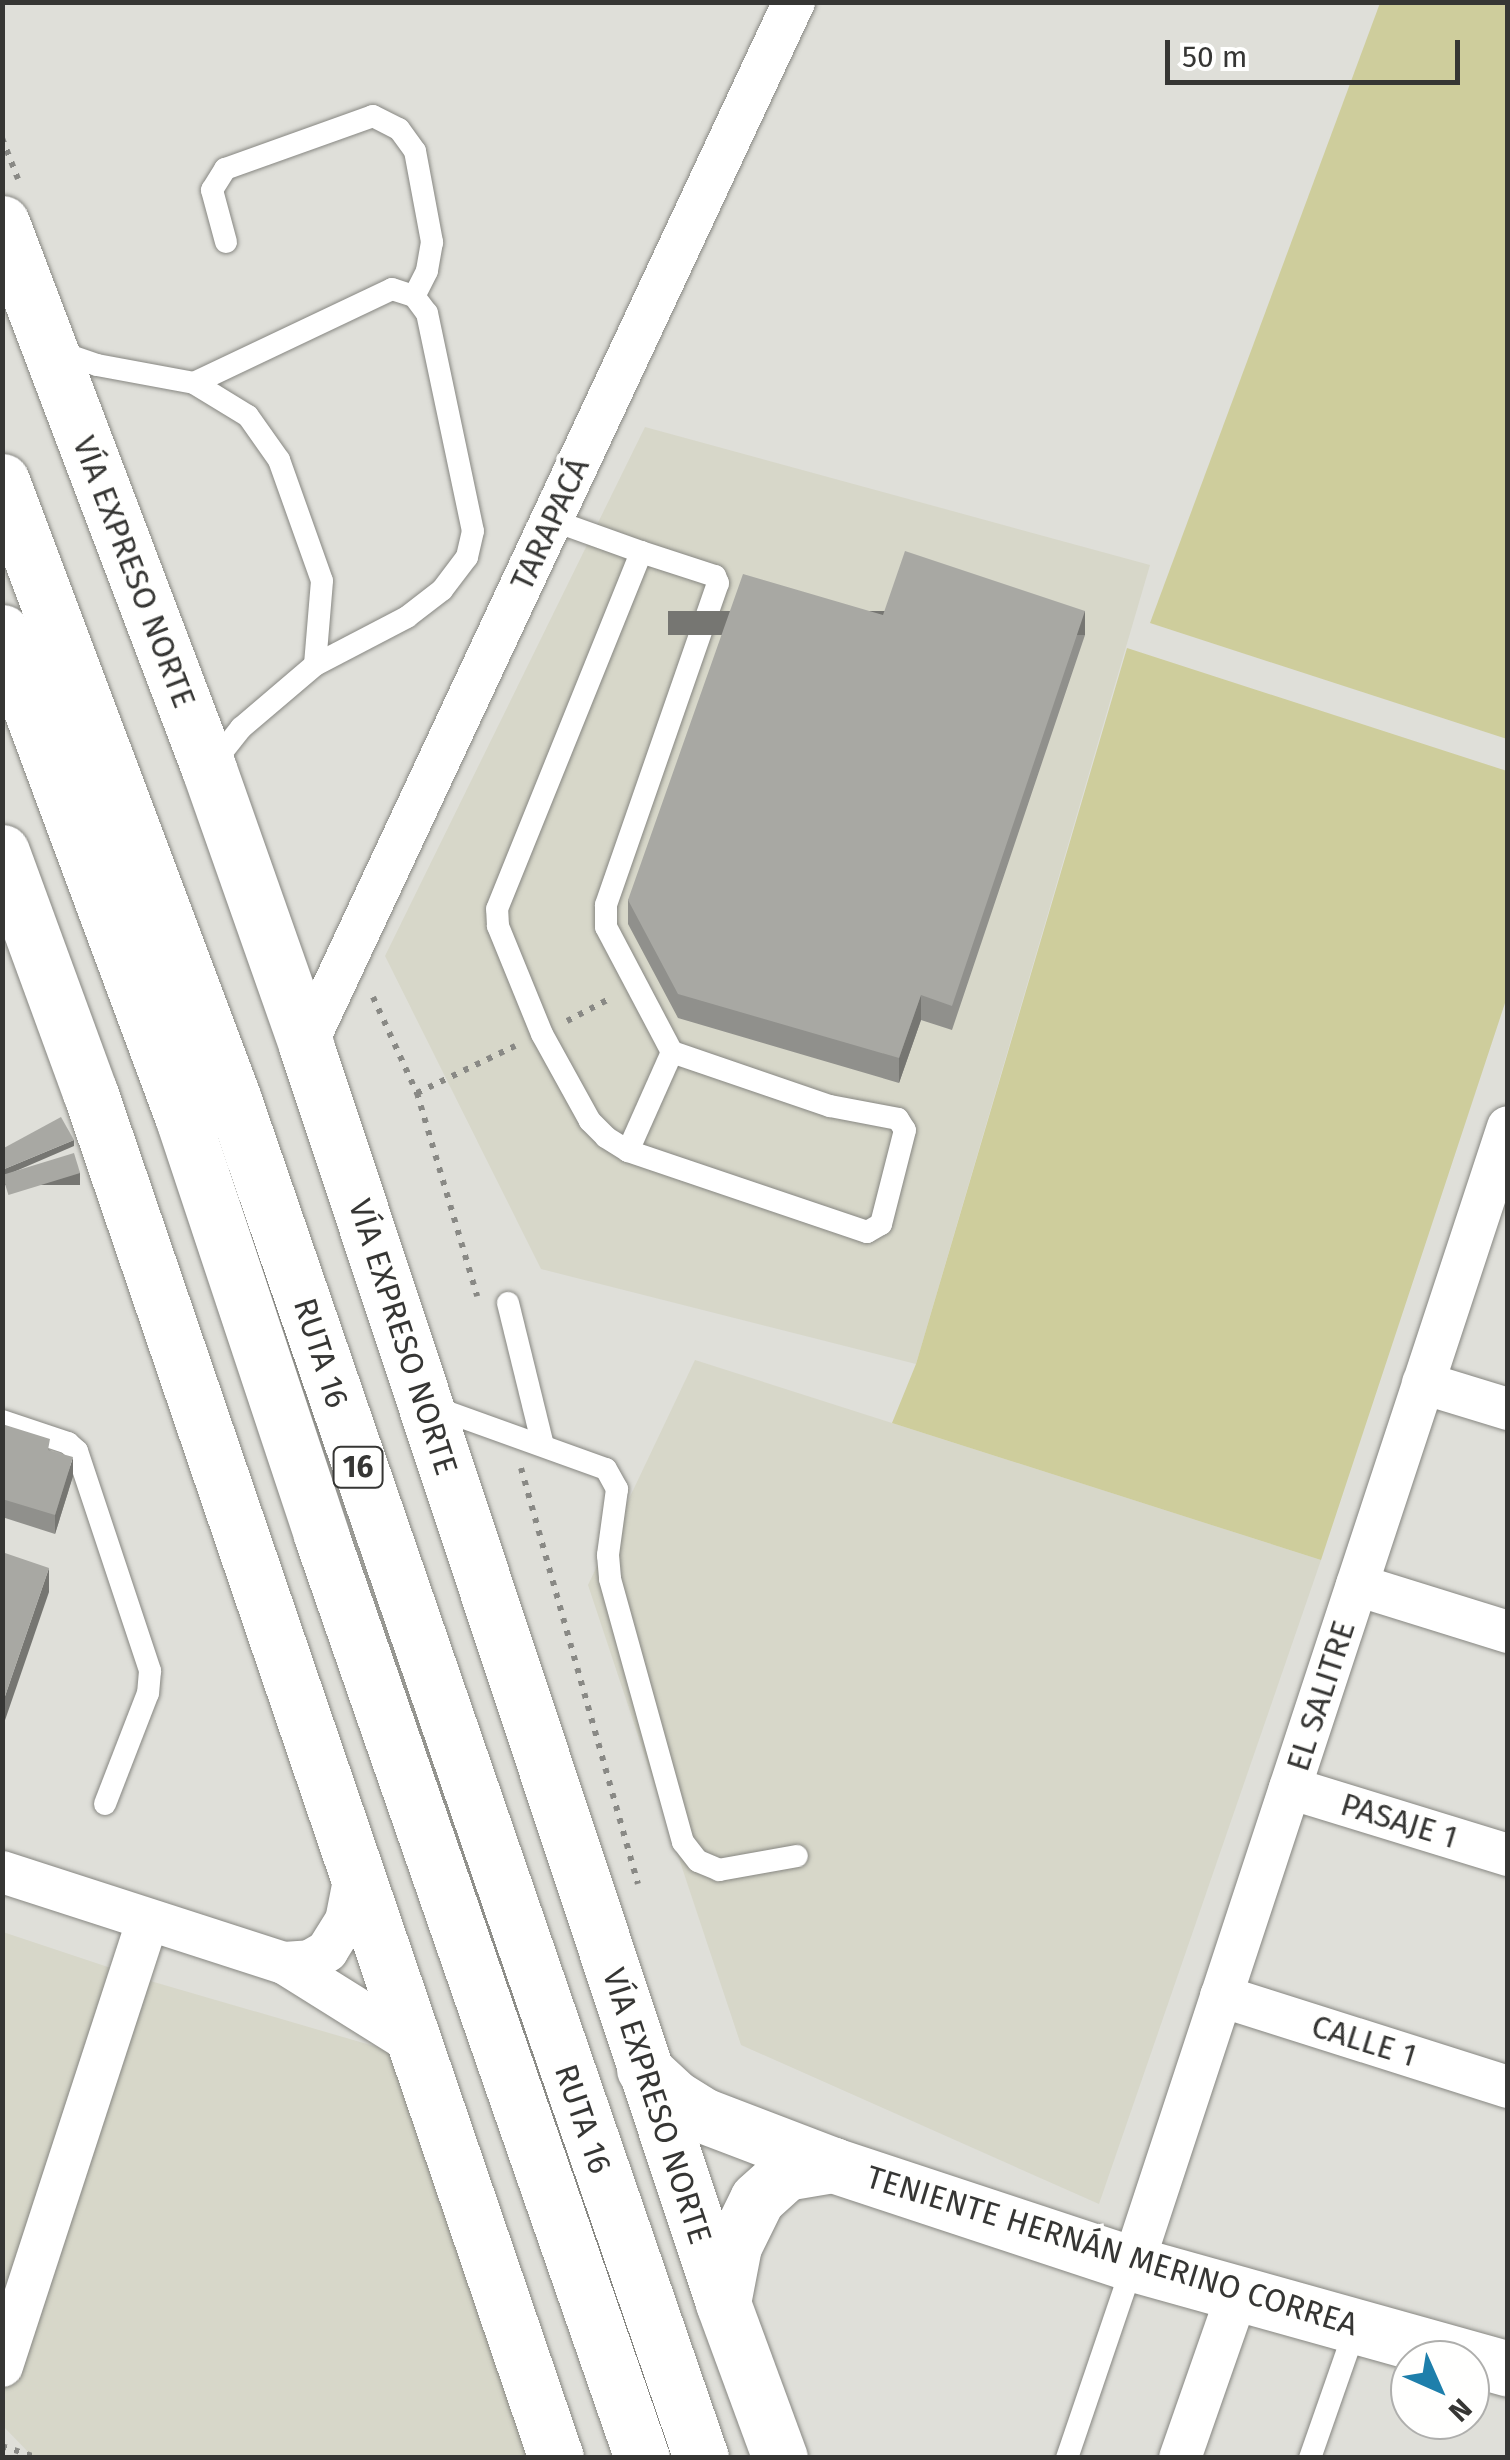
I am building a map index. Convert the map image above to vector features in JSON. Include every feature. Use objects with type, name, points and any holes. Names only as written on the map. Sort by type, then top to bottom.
[{"type":"main road","name":"VÍA EXPRESO NORTE","points":[[2,224],[208,769],[306,1045],[644,2069],[780,2458]]},
{"type":"main road","name":"RUTA 16","points":[[2,481],[227,1080],[701,2458]]},
{"type":"main road","name":"RUTA 16","points":[[2,632],[183,1119],[321,1534],[642,2458]]},
{"type":"main road","points":[[2,852],[102,1127],[556,2458]]},
{"type":"main road","name":"TENIENTE HERNÁN MERINO CORREA","points":[[644,2069],[674,2097],[705,2116],[832,2164],[1133,2264],[1508,2369]]},
{"type":"main road","name":"TENIENTE HERNÁN MERINO CORREA","points":[[723,2303],[734,2246],[758,2199],[786,2173],[832,2164]]},
{"type":"street","name":"TARAPACÁ","points":[[306,1045],[794,2]]},
{"type":"street","name":"EL SALITRE","points":[[1133,2264],[1423,1383],[1500,1173],[1508,1127]]},
{"type":"street","points":[[1423,1383],[1508,1409]]},
{"type":"street","points":[[1357,1585],[1508,1632]]},
{"type":"street","name":"PASAJE 1","points":[[1290,1788],[1508,1854]]},
{"type":"street","points":[[284,1963],[310,1960],[327,1951],[346,1921],[356,1870]]},
{"type":"street","points":[[2,1872],[284,1963],[417,2046]]},
{"type":"street","points":[[2,2366],[148,1920]]},
{"type":"street","name":"CALLE 1","points":[[1221,1996],[1508,2086]]},
{"type":"street","points":[[1180,2458],[1237,2295]]},
{"type":"lane","points":[[226,242],[212,190],[225,169],[373,116],[399,130],[415,151],[432,242],[428,271],[414,296]]},
{"type":"lane","points":[[194,383],[392,289],[414,296],[427,312],[474,530],[467,557],[442,590],[406,617],[315,665],[242,728],[208,769]]},
{"type":"lane","points":[[50,350],[98,365],[194,383],[248,416],[279,460],[322,581],[315,665]]},
{"type":"lane","points":[[552,520],[715,576],[718,583],[606,905],[606,927],[672,1052],[830,1106],[898,1119],[904,1130],[881,1224],[867,1232],[628,1151],[590,1121],[542,1034],[498,926],[496,909],[641,552]]},
{"type":"lane","points":[[628,1151],[672,1052]]},
{"type":"lane","points":[[508,1303],[543,1445]]},
{"type":"lane","points":[[425,1404],[606,1468],[617,1489],[610,1579],[684,1842],[698,1861],[719,1870],[797,1856]]},
{"type":"lane","points":[[2,1420],[68,1442],[76,1451],[150,1671],[148,1694],[105,1804]]},
{"type":"lane","points":[[1067,2458],[1133,2264]]},
{"type":"lane","points":[[1310,2458],[1356,2327]]},
{"type":"path","points":[[2,2446],[39,2458]]},
{"type":"shaded area","points":[[1380,3],[1507,3],[1507,739],[1150,623]]},
{"type":"shaded area","points":[[645,427],[1150,565],[916,1364],[541,1269],[385,956]]},
{"type":"shaded area","points":[[1127,648],[1507,771],[1507,997],[1321,1560],[892,1423],[916,1364]]},
{"type":"shaded area","points":[[695,1360],[1321,1560],[1099,2204],[741,2045],[588,1585]]},
{"type":"shaded area","points":[[3,1932],[147,1980],[398,2053],[541,2457],[33,2457],[3,2426]]},
{"type":"building","points":[[905,551],[1085,611],[952,1006],[921,995],[899,1058],[678,994],[628,900],[743,574],[883,615]]},
{"type":"building","points":[[61,1117],[74,1140],[2,1170],[2,1149]]},
{"type":"building","points":[[74,1153],[80,1173],[8,1195],[2,1175]]},
{"type":"building","points":[[2,1424],[50,1439],[48,1450],[73,1457],[55,1515],[2,1499]]},
{"type":"building","points":[[2,1552],[49,1568],[2,1705]]}]
